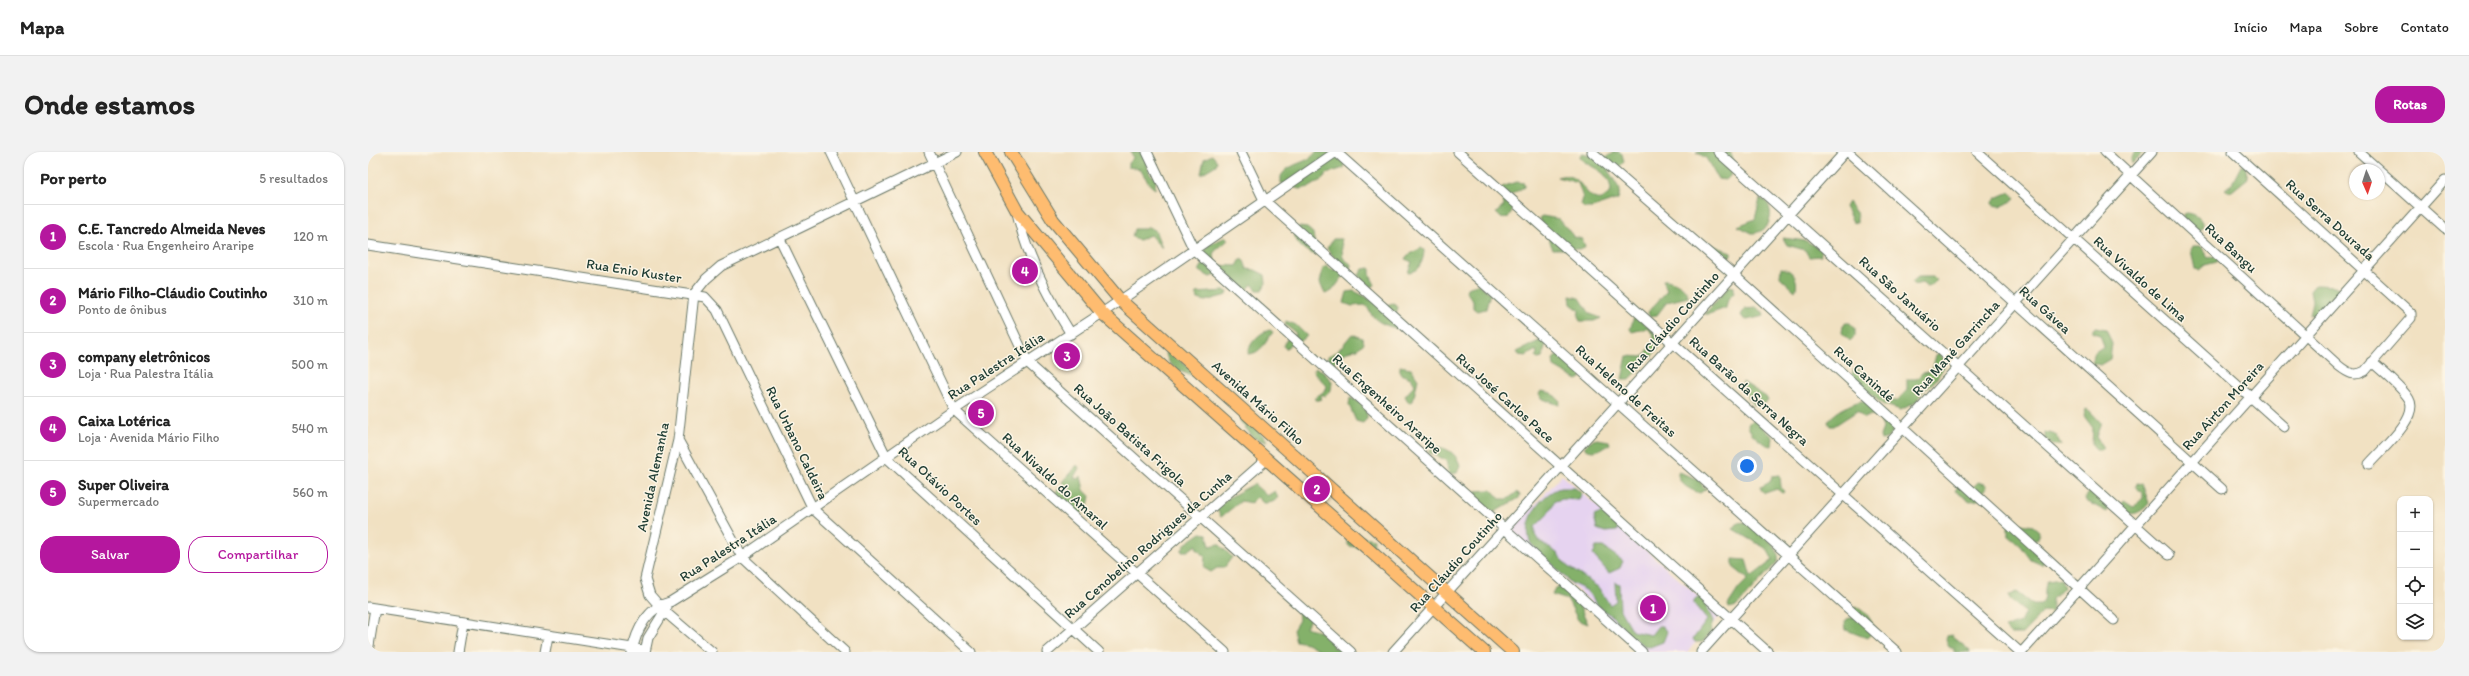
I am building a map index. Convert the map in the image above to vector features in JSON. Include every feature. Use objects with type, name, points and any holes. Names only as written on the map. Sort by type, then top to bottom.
[{"type":"main road","points":[[985,152],[1017,211],[1102,313],[1484,652]]},
{"type":"main road","name":"Avenida Mário Filho","points":[[1010,152],[1053,220],[1120,300],[1513,652]]},
{"type":"street","name":"Rua Nivaldo do Amaral","points":[[831,152],[856,201],[954,410],[1225,652]]},
{"type":"street","name":"Rua João Batista Frigola","points":[[928,152],[1028,363],[1351,652]]},
{"type":"street","name":"Rua Enio Kuster","points":[[368,245],[694,294],[706,279],[721,266],[957,152]]},
{"type":"street","name":"Rua Engenheiro Araripe","points":[[1147,152],[1194,250],[1642,652]]},
{"type":"street","name":"Rua José Carlos Pace","points":[[1241,152],[1264,200],[1768,652]]},
{"type":"street","name":"Rua Palestra Itália","points":[[662,608],[813,510],[954,410],[1071,334],[1336,152]]},
{"type":"street","name":"Rua Heleno de Freitas","points":[[1336,152],[1897,652]]},
{"type":"street","name":"Rua Barão da Serra Negra","points":[[1458,152],[1674,342],[2021,652]]},
{"type":"street","name":"Rua Canindé","points":[[1592,152],[1734,275],[2114,620]]},
{"type":"street","name":"Rua São Januário","points":[[1718,152],[2169,555]]},
{"type":"street","name":"Rua Cláudio Coutinho","points":[[1393,652],[1505,530],[1845,152]]},
{"type":"street","name":"Rua Gávea","points":[[1848,152],[2222,489]]},
{"type":"street","name":"Rua Vivaldo de Lima","points":[[1977,152],[2284,427]]},
{"type":"street","name":"Rua Bangu","points":[[2105,152],[2339,366],[2350,374],[2358,374],[2372,362],[2411,318],[2408,309]]},
{"type":"street","name":"Rua Mané Garrincha","points":[[1701,652],[2152,152]]},
{"type":"street","name":"Rua Serra Dourada","points":[[2233,152],[2408,309]]},
{"type":"street","points":[[2359,152],[2445,229]]},
{"type":"street","name":"Rua Airton Moreira","points":[[2021,652],[2445,180]]},
{"type":"street","points":[[1017,211],[1024,241],[1033,265],[1071,334]]},
{"type":"street","name":"Rua Otávio Portes","points":[[780,238],[887,458],[1099,652]]},
{"type":"street","name":"Avenida Alemanha","points":[[694,294],[678,440],[645,579],[650,595],[662,608],[712,652]]},
{"type":"street","name":"Rua Urbano Caldeira","points":[[694,294],[705,297],[717,310],[813,510],[971,652]]},
{"type":"street","points":[[2370,464],[2409,419],[2412,409],[2409,399],[2372,362]]},
{"type":"street","points":[[678,440],[742,557],[845,652]]},
{"type":"street","name":"Rua Cenobelino Rodrigues da Cunha","points":[[1047,652],[1267,459]]},
{"type":"street","points":[[368,652],[371,607],[645,651],[648,638],[662,608]]},
{"type":"street","points":[[632,650],[640,627],[651,611],[662,608]]},
{"type":"street","points":[[458,652],[463,622]]},
{"type":"street","points":[[545,652],[548,636]]},
{"type":"shaded area","points":[[1562,475],[1720,616],[1687,652],[1647,652],[1511,531]]},
{"type":"green space","points":[[1131,152],[1143,152],[1150,174],[1156,178],[1155,189],[1150,185],[1140,169],[1128,167],[1128,163],[1133,158]]},
{"type":"green space","points":[[1316,152],[1332,152],[1345,164],[1344,168],[1328,173],[1323,179],[1310,187],[1299,189],[1281,183],[1281,176],[1285,171],[1294,165],[1309,159]]},
{"type":"green space","points":[[1614,152],[1619,152],[1622,154],[1624,162],[1617,169],[1608,170],[1620,190],[1618,199],[1592,208],[1584,208],[1581,205],[1583,198],[1578,183],[1557,177],[1566,176],[1572,178],[1578,182],[1591,196],[1596,199],[1602,199],[1611,192],[1610,184],[1607,178],[1597,169],[1582,160],[1580,156],[1582,153],[1605,158]]},
{"type":"green space","points":[[1696,152],[1730,152],[1733,160],[1733,171],[1726,180],[1718,179],[1706,158]]},
{"type":"green space","points":[[2134,152],[2143,152],[2132,164],[2131,160]]},
{"type":"green space","points":[[1212,155],[1217,161],[1216,165],[1201,174],[1204,159]]},
{"type":"green space","points":[[2241,166],[2245,166],[2248,178],[2232,191],[2228,191],[2225,189],[2231,185]]},
{"type":"green space","points":[[1516,182],[1524,183],[1524,187],[1509,196],[1513,210],[1509,217],[1501,218],[1496,213],[1504,206],[1502,187]]},
{"type":"green space","points":[[2010,192],[2015,198],[2010,202],[2001,206],[1992,204],[1996,198]]},
{"type":"green space","points":[[1760,199],[1766,201],[1769,206],[1769,222],[1763,230],[1752,233],[1738,226],[1755,219]]},
{"type":"green space","points":[[1848,202],[1857,214],[1857,223],[1853,222],[1845,207]]},
{"type":"green space","points":[[2186,213],[2195,215],[2201,221],[2203,226],[2198,232],[2183,218],[2183,214]]},
{"type":"green space","points":[[1542,216],[1559,219],[1574,237],[1582,239],[1585,246],[1583,249],[1553,249],[1539,218]]},
{"type":"green space","points":[[1148,227],[1155,230],[1162,248],[1150,235],[1139,240],[1132,237],[1134,229],[1146,229]]},
{"type":"green space","points":[[1299,227],[1307,228],[1313,233],[1316,255],[1308,252],[1298,243],[1294,235],[1294,231]]},
{"type":"green space","points":[[1226,237],[1228,240],[1214,252],[1215,265],[1237,266],[1241,259],[1244,261],[1247,269],[1255,270],[1265,275],[1266,283],[1262,290],[1257,290],[1252,284],[1248,289],[1240,287],[1227,272],[1210,277],[1199,271],[1205,260],[1204,252],[1208,245]]},
{"type":"green space","points":[[1783,238],[1806,241],[1820,249],[1821,256],[1809,257],[1805,250],[1787,245]]},
{"type":"green space","points":[[1333,239],[1341,239],[1343,258],[1352,265],[1332,291],[1325,294],[1320,283],[1323,268],[1327,266],[1334,271],[1338,271],[1339,264],[1327,248]]},
{"type":"green space","points":[[1703,242],[1731,252],[1731,255],[1728,258],[1718,257],[1702,244]]},
{"type":"green space","points":[[2193,246],[2201,246],[2208,258],[2215,256],[2219,259],[2217,262],[2205,265],[2199,270],[2195,269],[2191,250]]},
{"type":"green space","points":[[1421,248],[1424,250],[1420,264],[1416,270],[1408,272],[1412,262],[1405,259],[1407,256]]},
{"type":"green space","points":[[1370,268],[1370,275],[1375,285],[1372,287],[1363,282],[1359,275],[1363,269]]},
{"type":"green space","points":[[1781,268],[1789,270],[1796,279],[1795,291],[1780,277]]},
{"type":"green space","points":[[1918,277],[1933,277],[1936,280],[1931,286],[1927,287],[1922,283],[1914,285],[1912,282]]},
{"type":"green space","points":[[1663,280],[1678,284],[1685,290],[1688,297],[1667,302],[1657,315],[1649,316],[1648,312],[1667,291]]},
{"type":"green space","points":[[1478,284],[1490,293],[1486,309],[1477,311],[1473,308],[1473,301],[1466,291],[1467,288]]},
{"type":"green space","points":[[2315,285],[2335,286],[2341,290],[2329,299],[2316,316],[2309,314],[2312,302],[2310,291]]},
{"type":"green space","points":[[1729,286],[1734,287],[1734,293],[1728,299],[1726,308],[1705,314]]},
{"type":"green space","points":[[1354,291],[1386,307],[1393,303],[1396,304],[1398,308],[1395,315],[1403,326],[1401,329],[1381,323],[1374,318],[1365,305],[1352,306],[1344,303],[1347,292]]},
{"type":"green space","points":[[1228,292],[1227,295],[1205,301],[1198,299],[1196,293]]},
{"type":"green space","points":[[1570,296],[1580,298],[1590,314],[1601,318],[1594,321],[1580,321],[1578,317],[1579,310],[1571,304]]},
{"type":"green space","points":[[1756,308],[1763,312],[1764,316],[1747,320],[1741,315],[1745,309]]},
{"type":"green space","points":[[1637,317],[1661,338],[1658,349],[1630,379],[1622,379],[1627,356],[1643,357],[1654,342],[1653,335],[1648,328],[1632,332],[1630,329],[1634,318]]},
{"type":"green space","points":[[1286,321],[1296,325],[1307,336],[1301,341],[1292,342],[1286,349],[1283,346],[1287,339],[1296,335],[1295,332],[1285,325]]},
{"type":"green space","points":[[1850,323],[1855,328],[1855,336],[1850,341],[1842,333],[1843,325]]},
{"type":"green space","points":[[2096,327],[2106,329],[2112,344],[2110,359],[2100,365],[2092,363],[2095,352],[2104,346],[2100,335],[2093,333],[2093,329]]},
{"type":"green space","points":[[1270,330],[1273,332],[1263,346],[1256,352],[1248,354],[1250,346],[1259,335]]},
{"type":"green space","points":[[1352,334],[1362,338],[1364,343],[1358,349],[1351,350],[1344,354],[1334,364],[1328,362],[1328,356],[1337,352]]},
{"type":"green space","points":[[1539,341],[1546,343],[1542,358],[1538,359],[1535,357],[1537,354],[1536,350],[1526,356],[1519,355],[1517,352]]},
{"type":"green space","points":[[1169,351],[1198,376],[1187,374],[1173,367],[1167,358],[1166,353]]},
{"type":"green space","points":[[1939,353],[1944,359],[1944,367],[1935,381],[1923,391],[1916,402],[1901,410],[1882,404],[1851,377],[1854,369],[1861,370],[1886,399],[1889,401],[1897,401],[1907,390],[1907,379],[1917,379],[1922,373],[1932,371],[1936,355]]},
{"type":"green space","points":[[1556,356],[1560,356],[1581,374],[1581,378],[1577,380],[1554,367],[1553,359]]},
{"type":"green space","points":[[1400,366],[1411,368],[1418,379],[1413,401],[1409,403],[1405,396],[1415,385],[1411,378],[1400,374]]},
{"type":"green space","points":[[1316,368],[1323,371],[1332,382],[1331,390],[1325,396],[1322,395],[1320,400],[1316,400],[1316,397],[1326,390],[1327,386],[1313,371]]},
{"type":"green space","points":[[1743,382],[1766,397],[1768,401],[1761,405],[1753,405],[1741,385]]},
{"type":"green space","points":[[1541,391],[1552,393],[1560,401],[1559,405],[1543,399],[1539,394]]},
{"type":"green space","points":[[1350,398],[1360,403],[1365,408],[1367,419],[1363,423],[1356,421],[1349,405]]},
{"type":"green space","points":[[1863,401],[1874,405],[1893,421],[1893,431],[1888,438],[1881,440],[1880,436],[1883,428],[1879,417],[1871,415],[1864,418],[1857,411],[1834,426],[1830,426],[1828,422],[1833,415],[1843,408]]},
{"type":"green space","points":[[2086,409],[2090,411],[2101,423],[2096,437],[2103,448],[2100,450],[2096,450],[2092,444],[2093,428],[2084,416]]},
{"type":"green space","points":[[1242,418],[1246,418],[1266,439],[1266,442],[1254,438],[1240,421]]},
{"type":"green space","points":[[1753,419],[1773,437],[1772,446],[1760,441],[1750,431],[1748,424]]},
{"type":"green space","points":[[2045,432],[2056,435],[2061,445],[2054,445],[2045,439]]},
{"type":"green space","points":[[1597,439],[1609,441],[1610,444],[1594,451],[1590,451],[1584,447],[1590,441]]},
{"type":"green space","points":[[1434,447],[1447,449],[1454,454],[1460,466],[1457,473],[1449,474],[1446,460],[1428,452]]},
{"type":"green space","points":[[1077,465],[1079,468],[1074,477],[1077,479],[1081,476],[1084,490],[1090,496],[1087,510],[1077,515],[1058,500],[1056,491],[1064,485],[1062,482]]},
{"type":"green space","points":[[1678,472],[1698,479],[1704,488],[1707,488],[1700,493],[1688,488],[1680,480]]},
{"type":"green space","points":[[1780,475],[1781,487],[1784,492],[1782,493],[1777,489],[1765,493],[1761,490],[1761,487],[1770,482],[1772,476]]},
{"type":"green space","points":[[1978,482],[1985,484],[1987,487],[1978,500],[1970,501],[1955,491],[1959,484],[1973,487]]},
{"type":"green space","points":[[2137,483],[2142,484],[2149,503],[2143,510],[2131,514],[2124,510],[2121,505],[2124,501],[2133,507],[2143,498],[2143,494],[2136,487]]},
{"type":"green space","points":[[1254,484],[1267,496],[1275,491],[1278,497],[1273,502],[1267,503],[1263,503],[1257,497],[1251,503],[1241,501],[1221,517],[1216,508],[1228,498]]},
{"type":"green space","points":[[1560,488],[1575,488],[1582,493],[1579,500],[1563,499],[1555,501],[1547,515],[1535,527],[1535,535],[1539,541],[1557,553],[1567,566],[1598,587],[1610,605],[1616,601],[1615,582],[1619,584],[1620,610],[1632,631],[1651,635],[1658,626],[1662,626],[1667,632],[1663,642],[1650,647],[1643,645],[1629,635],[1613,617],[1600,608],[1586,590],[1571,583],[1531,544],[1528,528],[1534,511],[1546,496]]},
{"type":"green space","points":[[1492,490],[1500,499],[1508,499],[1517,492],[1520,495],[1519,498],[1493,513],[1483,505],[1476,495],[1476,491]]},
{"type":"green space","points":[[2091,490],[2109,507],[2107,512],[2086,501],[2085,498]]},
{"type":"green space","points":[[1601,513],[1613,518],[1617,524],[1617,531],[1605,532],[1597,529],[1594,516]]},
{"type":"green space","points":[[1745,522],[1767,538],[1776,549],[1778,561],[1737,606],[1729,608],[1728,605],[1739,588],[1748,579],[1733,567],[1733,559],[1746,560],[1751,577],[1773,560],[1767,549],[1733,529],[1738,523]]},
{"type":"green space","points":[[2016,523],[2033,526],[2039,531],[2038,539],[2032,542],[2044,561],[2042,565],[2031,560],[2021,546],[2008,535],[2008,527]]},
{"type":"green space","points":[[1201,533],[1207,534],[1210,546],[1219,544],[1232,557],[1224,568],[1217,568],[1211,572],[1204,568],[1205,556],[1197,549],[1196,545],[1188,551],[1181,551],[1185,544]]},
{"type":"green space","points":[[1363,537],[1374,539],[1373,547],[1361,548],[1349,546],[1347,543],[1347,539]]},
{"type":"green space","points":[[1596,547],[1603,547],[1623,561],[1620,568],[1609,573],[1593,555]]},
{"type":"green space","points":[[2061,579],[2064,588],[2052,599],[2052,612],[2044,611],[2022,634],[2010,634],[2005,628],[2020,623],[2025,612],[2010,600],[2009,596],[2016,592],[2033,605],[2041,605],[2048,581]]},
{"type":"green space","points":[[1562,587],[1573,592],[1588,624],[1578,620],[1568,600],[1552,595],[1555,589]]},
{"type":"green space","points":[[1700,597],[1707,607],[1713,621],[1710,632],[1703,642],[1695,642],[1693,639],[1707,620],[1694,604],[1694,600]]},
{"type":"green space","points":[[1855,607],[1865,612],[1874,626],[1875,630],[1867,638],[1846,630],[1845,622],[1847,619],[1854,617],[1853,610]]},
{"type":"green space","points":[[1298,611],[1302,611],[1310,619],[1306,627],[1323,633],[1324,637],[1331,641],[1334,648],[1340,647],[1343,652],[1323,652],[1307,643],[1296,641],[1293,630],[1299,620]]},
{"type":"green space","points":[[1951,635],[1970,652],[1954,652],[1954,648],[1949,646],[1946,640],[1947,636]]},
{"type":"place","name":"Caixa Lotérica","points":[[1025,271]]},
{"type":"place","name":"company eletrônicos","points":[[1067,356]]},
{"type":"place","name":"Super Oliveira","points":[[981,413]]},
{"type":"place","name":"Mário Filho-Cláudio Coutinho","points":[[1317,489]]},
{"type":"place","name":"C.E. Tancredo Almeida Neves","points":[[1653,608]]}]
